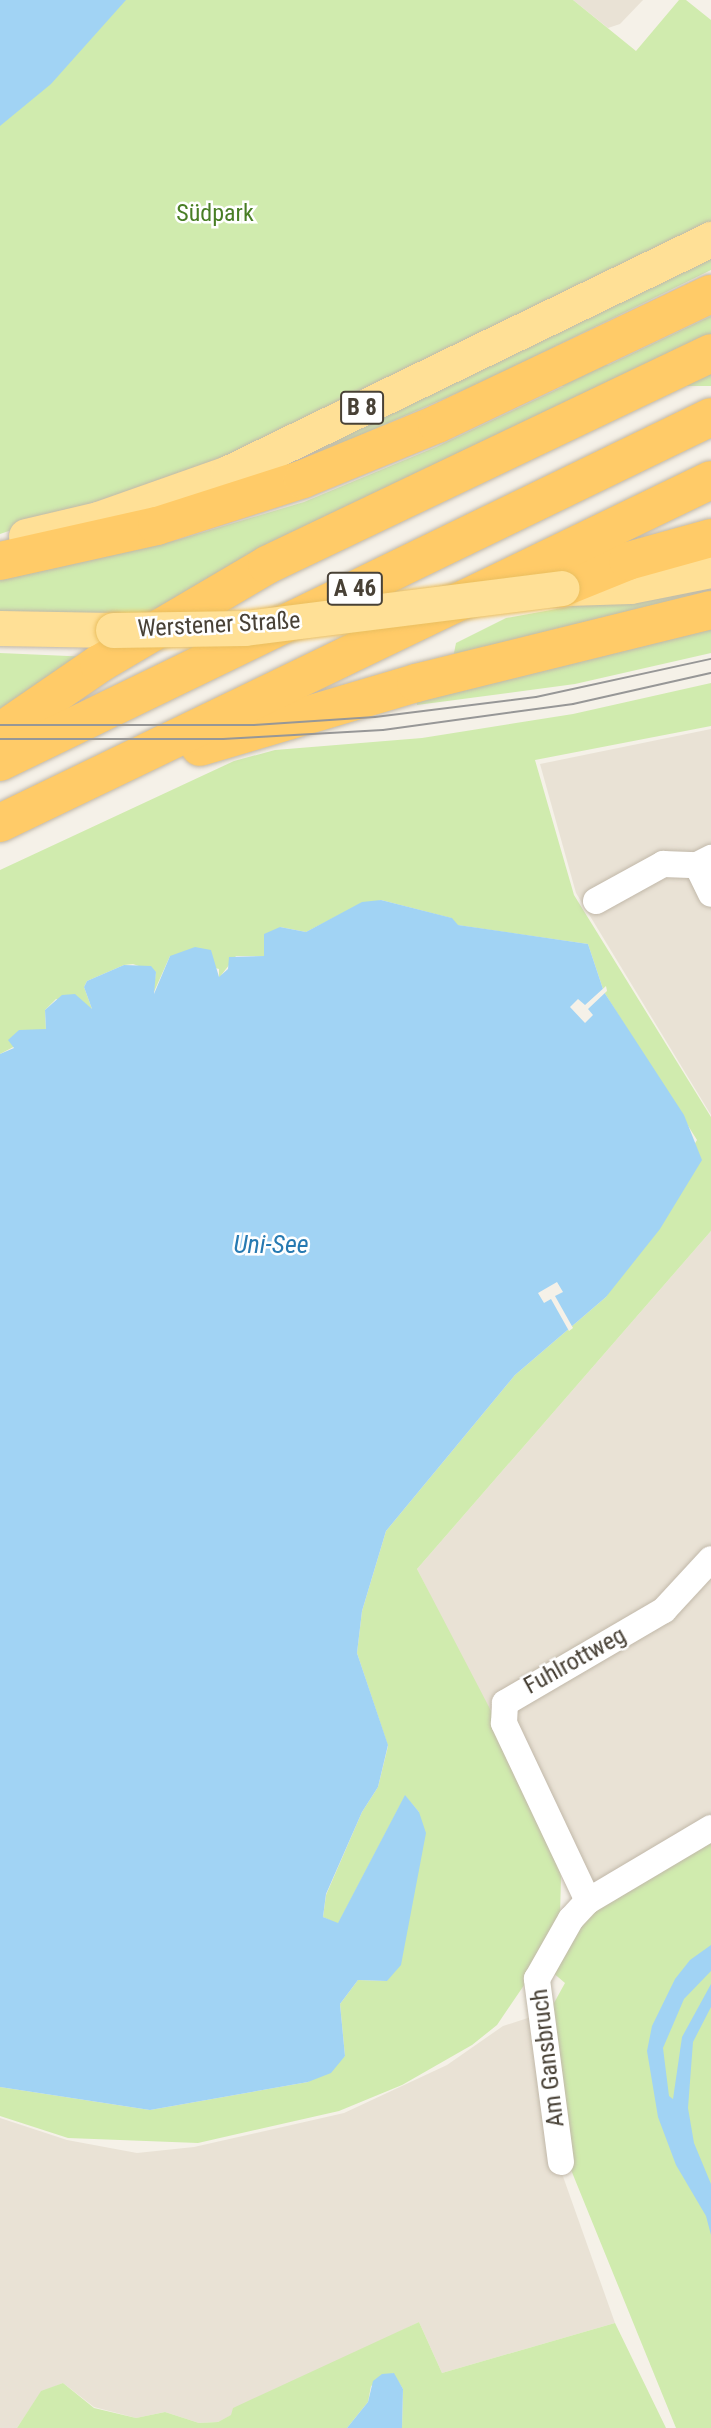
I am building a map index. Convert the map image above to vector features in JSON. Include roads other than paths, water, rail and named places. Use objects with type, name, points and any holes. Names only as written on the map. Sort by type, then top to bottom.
[{"type":"highway","points":[[0,561],[157,526],[303,479],[436,424],[711,294]]},
{"type":"highway","points":[[0,732],[99,664],[267,565],[711,353]]},
{"type":"highway","name":"A 46","points":[[0,762],[711,417]]},
{"type":"highway","name":"A 46","points":[[0,823],[711,480]]},
{"type":"highway","points":[[562,588],[628,561],[704,555]]},
{"type":"highway","points":[[116,767],[416,683],[711,610]]},
{"type":"main road","name":"B 8","points":[[0,541],[99,519],[228,473],[711,239]]},
{"type":"main road","name":"Werstener Straße","points":[[0,628],[245,628],[562,588]]},
{"type":"street","points":[[596,901],[663,864],[704,862],[711,894]]},
{"type":"street","name":"Fuhlrottweg","points":[[587,1901],[504,1723],[505,1703],[664,1610],[711,1559]]},
{"type":"street","name":"Am Gansbruch","points":[[561,2162],[537,1979],[571,1919],[587,1901],[711,1828]]},
{"type":"water","points":[[0,0],[126,0],[51,84],[0,126]]},
{"type":"water","name":"Uni-See","points":[[381,900],[452,918],[458,925],[588,944],[604,992],[684,1115],[702,1160],[660,1229],[606,1297],[515,1375],[386,1531],[362,1611],[357,1653],[388,1745],[378,1787],[362,1812],[326,1894],[323,1917],[338,1923],[405,1795],[419,1812],[426,1833],[401,1965],[387,1981],[358,1980],[340,2004],[345,2056],[331,2073],[308,2082],[150,2110],[0,2087],[0,1054],[14,1048],[8,1040],[19,1030],[46,1029],[45,1010],[62,995],[75,994],[92,1009],[84,987],[87,981],[124,965],[151,966],[156,972],[154,994],[170,956],[195,947],[211,950],[219,977],[228,969],[229,957],[264,956],[264,934],[280,927],[306,932],[362,902]]},
{"type":"water","points":[[711,1945],[711,1971],[684,1999],[663,2048],[669,2096],[673,2099],[682,2037],[711,1984],[711,2007],[693,2042],[688,2108],[694,2143],[711,2184],[711,2235],[706,2216],[676,2165],[658,2117],[647,2051],[652,2026],[675,1979],[690,1960]]},
{"type":"water","points":[[394,2373],[403,2389],[402,2428],[347,2428],[368,2402],[373,2381],[382,2374]]},
{"type":"tram line","points":[[0,725],[254,725],[375,717],[536,697],[711,659]]},
{"type":"tram line","points":[[0,739],[223,739],[383,730],[573,704],[711,673]]},
{"type":"park label","name":"Südpark","points":[[215,214]]}]
